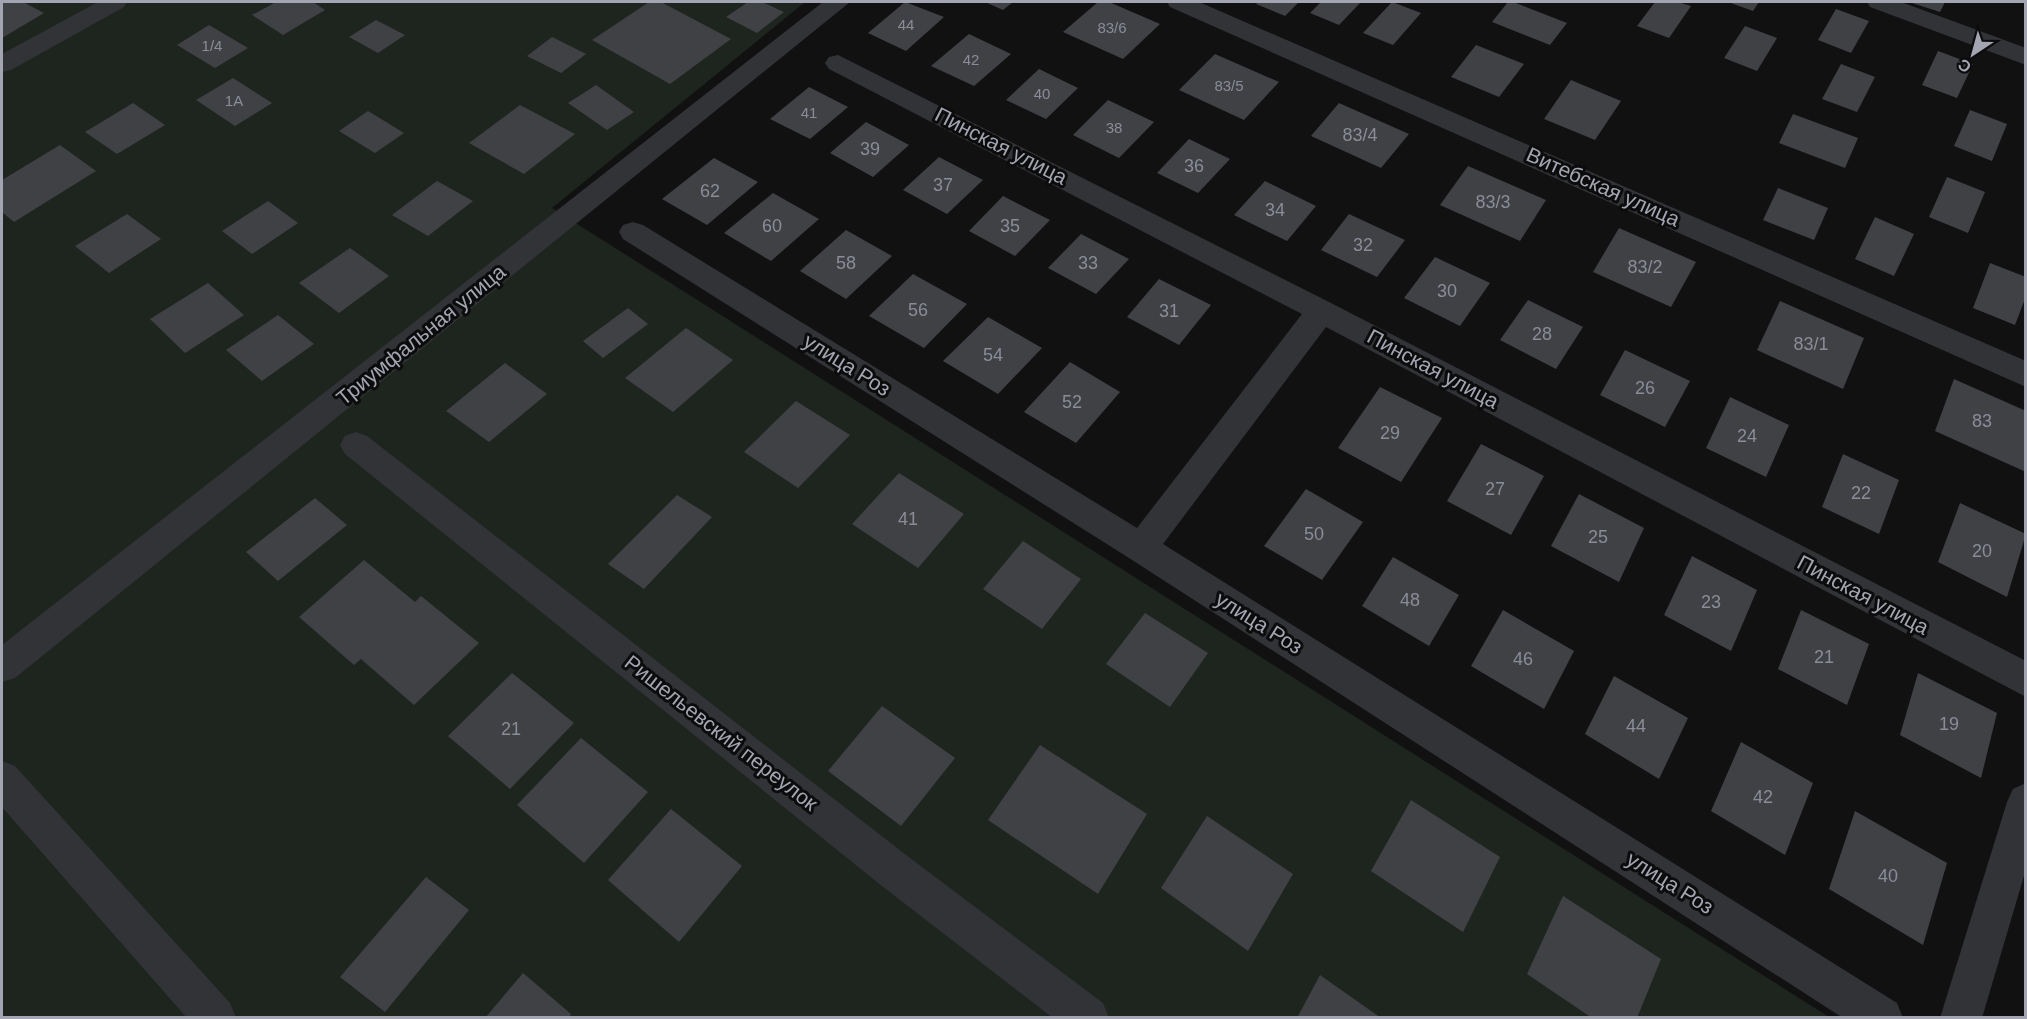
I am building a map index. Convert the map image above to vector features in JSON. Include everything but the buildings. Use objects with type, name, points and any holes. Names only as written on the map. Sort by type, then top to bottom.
[{"type":"street","points":[[2,64],[115,2]]},
{"type":"street","name":"Триумфальная улица","points":[[2,666],[838,2]]},
{"type":"street","name":"Витебская улица","points":[[1179,2],[2025,375]]},
{"type":"street","points":[[1879,2],[2025,57]]},
{"type":"street","name":"Пинская улица","points":[[838,63],[1322,311],[2025,680]]},
{"type":"street","name":"улица Роз","points":[[633,232],[1141,548],[1882,1017]]},
{"type":"street","points":[[1141,548],[1322,311]]},
{"type":"street","name":"Ришельевский переулок","points":[[356,445],[896,872],[1088,1017]]},
{"type":"street","points":[[2,779],[215,1017]]},
{"type":"street","points":[[1961,1017],[2025,802]]},
{"type":"shaded area","points":[[2,2],[805,2],[552,208],[1829,1017],[2,1018]]}]
